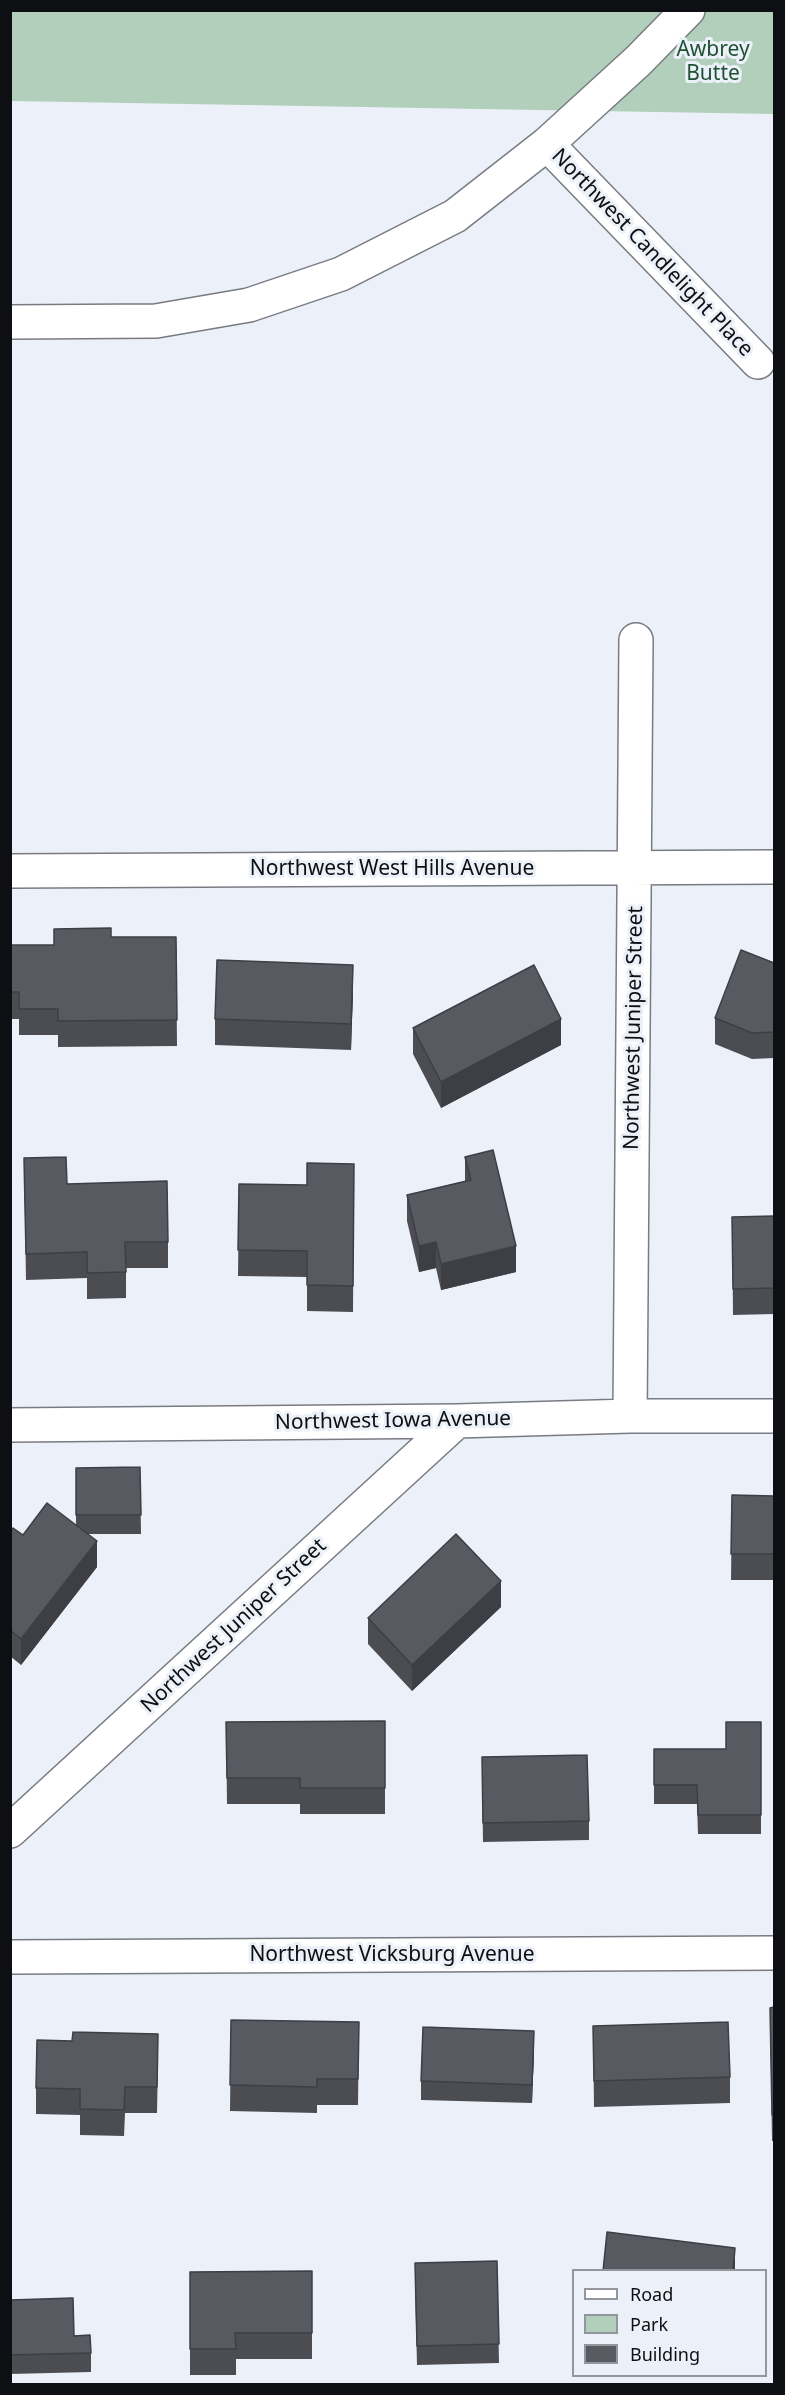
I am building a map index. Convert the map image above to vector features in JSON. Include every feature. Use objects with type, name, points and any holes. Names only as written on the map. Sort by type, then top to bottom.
[{"type":"street","points":[[10,322],[156,321],[249,305],[340,274],[455,216],[547,144],[638,61],[688,10]]},
{"type":"street","name":"Northwest Candlelight Place","points":[[547,144],[758,362]]},
{"type":"street","name":"Northwest Juniper Street","points":[[630,1416],[636,640]]},
{"type":"street","name":"Northwest West Hills Avenue","points":[[10,871],[774,867]]},
{"type":"street","name":"Northwest Iowa Avenue","points":[[10,1425],[774,1416]]},
{"type":"street","name":"Northwest Juniper Street","points":[[10,1831],[457,1421]]},
{"type":"street","name":"Northwest Vicksburg Avenue","points":[[10,1956],[774,1953]]},
{"type":"green space","name":"Awbrey Butte","points":[[11,11],[774,11],[774,114],[11,101]]},
{"type":"building","points":[[111,928],[111,937],[176,937],[177,1020],[58,1021],[58,1009],[19,1009],[19,992],[10,992],[10,945],[54,945],[54,929]]},
{"type":"building","points":[[741,950],[774,963],[774,1032],[752,1033],[715,1018]]},
{"type":"building","points":[[217,960],[353,965],[351,1024],[215,1019]]},
{"type":"building","points":[[534,965],[561,1019],[441,1082],[413,1028]]},
{"type":"building","points":[[493,1150],[516,1246],[441,1264],[436,1242],[419,1246],[407,1195],[471,1180],[465,1157]]},
{"type":"building","points":[[66,1157],[67,1184],[167,1181],[168,1242],[125,1242],[126,1272],[87,1273],[87,1252],[26,1254],[24,1158]]},
{"type":"building","points":[[307,1163],[354,1164],[353,1286],[307,1285],[307,1251],[238,1250],[239,1184],[307,1185]]},
{"type":"building","points":[[774,1216],[774,1288],[733,1289],[732,1217]]},
{"type":"building","points":[[140,1467],[141,1515],[76,1515],[76,1468]]},
{"type":"building","points":[[732,1495],[774,1496],[774,1554],[731,1554]]},
{"type":"building","points":[[47,1503],[97,1541],[21,1639],[10,1630],[10,1531],[13,1528],[23,1535]]},
{"type":"building","points":[[456,1534],[501,1581],[412,1665],[368,1618]]},
{"type":"building","points":[[385,1721],[385,1788],[300,1788],[300,1778],[227,1778],[226,1722]]},
{"type":"building","points":[[726,1722],[761,1722],[761,1815],[698,1815],[697,1785],[654,1785],[654,1749],[726,1749]]},
{"type":"building","points":[[587,1755],[589,1821],[483,1823],[482,1757]]},
{"type":"building","points":[[774,2007],[774,2115],[772,2115],[770,2008]]},
{"type":"building","points":[[231,2020],[359,2022],[358,2079],[317,2079],[317,2087],[230,2085]]},
{"type":"building","points":[[728,2022],[730,2077],[594,2081],[593,2026]]},
{"type":"building","points":[[423,2027],[534,2031],[532,2085],[421,2081]]},
{"type":"building","points":[[73,2032],[158,2034],[157,2087],[125,2087],[124,2110],[80,2109],[80,2089],[36,2088],[37,2040],[72,2041]]},
{"type":"building","points":[[607,2232],[735,2248],[733,2269],[603,2269]]},
{"type":"building","points":[[497,2261],[499,2344],[417,2346],[415,2263]]},
{"type":"building","points":[[312,2271],[312,2333],[235,2333],[236,2349],[190,2349],[190,2272]]},
{"type":"building","points":[[73,2298],[74,2336],[90,2335],[91,2353],[10,2355],[10,2300]]}]
